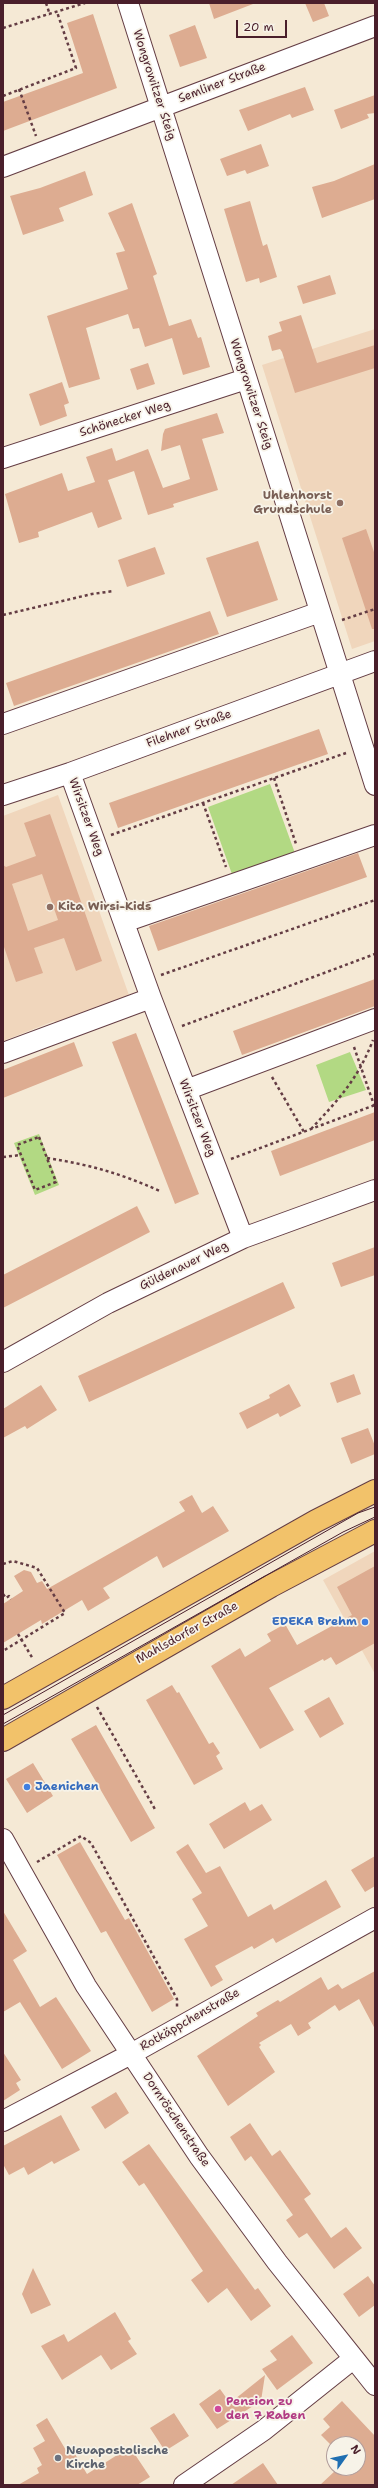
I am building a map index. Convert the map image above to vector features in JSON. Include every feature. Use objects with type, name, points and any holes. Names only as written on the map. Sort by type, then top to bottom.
[{"type":"main road","points":[[3,1698],[316,1521],[375,1491]]},
{"type":"main road","name":"Mahlsdorfer Straße","points":[[3,1740],[271,1586],[375,1531]]},
{"type":"street","name":"Wongrowitzer Steig","points":[[128,3],[375,785]]},
{"type":"street","name":"Semliner Straße","points":[[3,167],[375,26]]},
{"type":"street","name":"Schönecker Weg","points":[[3,458],[246,379]]},
{"type":"street","points":[[3,724],[320,612]]},
{"type":"street","name":"Filehner Straße","points":[[3,794],[70,773],[375,661]]},
{"type":"street","name":"Wirsitzer Weg","points":[[70,773],[151,998],[243,1238]]},
{"type":"street","points":[[124,922],[375,835]]},
{"type":"street","points":[[3,1052],[151,998]]},
{"type":"street","points":[[186,1090],[375,1019]]},
{"type":"street","name":"Güldenauer Weg","points":[[3,1362],[108,1303],[243,1238],[375,1190]]},
{"type":"street","name":"Dornröschenstraße","points":[[3,1839],[86,1986],[199,2156],[252,2228],[353,2359],[375,2385]]},
{"type":"street","name":"Rotkäppchenstraße","points":[[3,2121],[131,2054],[375,1918]]},
{"type":"street","points":[[184,2485],[264,2430],[353,2359]]},
{"type":"path","points":[[46,3],[50,15]]},
{"type":"path","points":[[3,28],[50,15],[85,3]]},
{"type":"path","points":[[3,96],[76,68],[57,12]]},
{"type":"path","points":[[19,89],[37,139]]},
{"type":"path","points":[[3,615],[92,594],[114,591]]},
{"type":"path","points":[[339,621],[375,609]]},
{"type":"path","points":[[107,836],[348,752]]},
{"type":"path","points":[[274,778],[301,860]]},
{"type":"path","points":[[203,803],[232,885]]},
{"type":"path","points":[[158,976],[375,900]]},
{"type":"path","points":[[177,1027],[375,954]]},
{"type":"path","points":[[227,1160],[375,1105],[347,1030]]},
{"type":"path","points":[[310,1129],[347,1090],[361,1067],[375,1034]]},
{"type":"path","points":[[263,1061],[304,1132]]},
{"type":"path","points":[[39,1137],[56,1182],[35,1190],[21,1155],[17,1146],[39,1137]]},
{"type":"path","points":[[3,1157],[21,1155]]},
{"type":"path","points":[[47,1158],[88,1165],[122,1174],[160,1191]]},
{"type":"path","points":[[3,1564],[14,1561],[37,1568],[65,1614],[3,1652]]},
{"type":"path","points":[[3,1594],[6,1598],[9,1596],[11,1599]]},
{"type":"path","points":[[18,1634],[34,1661]]},
{"type":"path","points":[[95,1705],[156,1811]]},
{"type":"path","points":[[34,1863],[81,1836],[91,1842],[177,1999],[177,2011]]},
{"type":"shaded area","name":"Uhlenhorst Grundschule","points":[[375,329],[375,641],[352,649],[262,365]]},
{"type":"shaded area","name":"Kita Wirsi-Kids","points":[[58,795],[130,998],[61,1025],[54,1021],[3,1041],[3,816]]},
{"type":"shaded area","points":[[375,1551],[375,1674],[323,1580]]},
{"type":"green space","points":[[270,784],[296,856],[233,877],[208,807]]},
{"type":"green space","points":[[350,1052],[366,1090],[329,1102],[316,1065]]},
{"type":"green space","points":[[39,1134],[59,1185],[35,1195],[14,1143]]},
{"type":"building","points":[[209,3],[253,3],[253,4],[214,19]]},
{"type":"building","points":[[305,3],[324,3],[329,16],[313,22]]},
{"type":"building","points":[[93,14],[117,88],[3,131],[3,102],[83,73],[67,23]]},
{"type":"building","points":[[195,25],[207,58],[180,67],[169,35]]},
{"type":"building","points":[[305,87],[314,110],[292,118],[290,114],[248,131],[239,110]]},
{"type":"building","points":[[375,95],[375,113],[367,114],[369,118],[341,129],[334,110]]},
{"type":"building","points":[[261,144],[269,166],[247,174],[245,170],[227,176],[220,159]]},
{"type":"building","points":[[375,164],[375,199],[322,218],[312,187],[334,181]]},
{"type":"building","points":[[85,171],[93,195],[59,208],[64,221],[23,235],[10,196],[40,188]]},
{"type":"building","points":[[250,201],[263,246],[267,244],[277,277],[260,283],[259,278],[246,282],[224,209]]},
{"type":"building","points":[[132,203],[157,274],[153,276],[169,326],[191,319],[198,338],[201,337],[210,367],[183,375],[172,338],[145,347],[139,328],[133,329],[128,314],[86,328],[100,379],[69,388],[47,316],[128,289],[116,253],[125,251],[108,213]]},
{"type":"building","points":[[330,275],[336,294],[303,304],[297,286]]},
{"type":"building","points":[[301,315],[317,363],[375,345],[375,368],[295,393],[282,352],[280,349],[272,351],[268,336],[282,331],[279,322]]},
{"type":"building","points":[[148,363],[155,384],[137,390],[130,369]]},
{"type":"building","points":[[62,382],[69,403],[64,405],[67,416],[40,426],[29,394]]},
{"type":"building","points":[[217,413],[224,433],[202,439],[218,490],[173,504],[174,507],[148,515],[134,471],[108,480],[122,519],[98,528],[92,512],[38,532],[39,537],[19,543],[5,494],[62,473],[68,491],[95,482],[86,457],[112,448],[116,461],[148,449],[163,488],[190,479],[180,445],[161,451],[165,429]]},
{"type":"building","points":[[366,529],[375,555],[375,629],[372,629],[342,538]]},
{"type":"building","points":[[258,541],[278,600],[227,617],[206,558]]},
{"type":"building","points":[[155,547],[165,574],[127,587],[118,560]]},
{"type":"building","points":[[210,611],[219,634],[14,706],[6,683]]},
{"type":"building","points":[[319,729],[328,754],[118,828],[109,803]]},
{"type":"building","points":[[50,814],[102,961],[76,971],[64,938],[34,948],[43,973],[16,982],[3,944],[3,865],[6,867],[36,856],[24,823]],"holes":[[[42,874],[58,920],[28,931],[12,884]]]},
{"type":"building","points":[[358,853],[367,877],[158,951],[149,926]]},
{"type":"building","points":[[375,979],[375,1006],[242,1055],[233,1031]]},
{"type":"building","points":[[136,1033],[199,1194],[175,1204],[112,1042]]},
{"type":"building","points":[[74,1042],[83,1066],[3,1098],[3,1070]]},
{"type":"building","points":[[375,1112],[375,1140],[280,1176],[271,1151]]},
{"type":"building","points":[[137,1206],[150,1232],[3,1308],[3,1275]]},
{"type":"building","points":[[375,1247],[375,1275],[341,1287],[332,1263]]},
{"type":"building","points":[[283,1282],[295,1308],[89,1402],[78,1376]]},
{"type":"building","points":[[354,1374],[361,1394],[337,1403],[330,1383]]},
{"type":"building","points":[[289,1384],[301,1406],[280,1417],[278,1413],[247,1429],[239,1413],[270,1398],[269,1395]]},
{"type":"building","points":[[41,1385],[57,1410],[27,1429],[25,1426],[3,1438],[3,1409]]},
{"type":"building","points":[[368,1428],[375,1446],[375,1454],[351,1464],[341,1438]]},
{"type":"building","points":[[192,1495],[202,1513],[213,1506],[229,1531],[163,1568],[157,1556],[103,1588],[110,1598],[88,1611],[82,1600],[42,1624],[41,1620],[3,1643],[3,1604],[23,1591],[14,1576],[24,1570],[31,1572],[37,1583],[42,1581],[47,1589],[185,1511],[179,1502]]},
{"type":"building","points":[[375,1566],[375,1643],[336,1665],[331,1657],[324,1661],[323,1659],[269,1688],[294,1730],[260,1749],[211,1666],[240,1648],[245,1657],[271,1641],[267,1634],[285,1624],[297,1645],[352,1615],[337,1587]]},
{"type":"building","points":[[172,1685],[177,1693],[179,1692],[209,1744],[213,1742],[220,1753],[216,1756],[223,1769],[194,1785],[146,1700]]},
{"type":"building","points":[[329,1697],[344,1724],[320,1738],[304,1711]]},
{"type":"building","points":[[96,1725],[155,1828],[131,1842],[71,1739]]},
{"type":"building","points":[[33,1763],[53,1796],[27,1813],[6,1779]]},
{"type":"building","points":[[245,1802],[250,1811],[262,1804],[272,1820],[224,1849],[209,1824]]},
{"type":"building","points":[[80,1842],[125,1920],[129,1918],[174,1999],[152,2012],[106,1931],[101,1933],[57,1855]]},
{"type":"building","points":[[188,1844],[206,1873],[220,1866],[248,1917],[271,1904],[274,1910],[326,1880],[341,1907],[276,1943],[273,1938],[254,1949],[252,1946],[215,1966],[223,1980],[211,1987],[184,1939],[208,1926],[192,1899],[202,1893],[176,1852]]},
{"type":"building","points":[[375,1856],[375,1886],[365,1892],[351,1870]]},
{"type":"building","points":[[3,1911],[27,1951],[13,1960],[40,2007],[56,1997],[91,2051],[62,2069],[20,2002],[3,2012]]},
{"type":"building","points":[[375,1971],[375,2029],[359,1999],[339,2011],[335,2005],[308,2023],[311,2028],[298,2036],[291,2024],[259,2043],[261,2045],[259,2047],[275,2072],[228,2106],[197,2056],[258,2016],[256,2013],[278,2000],[280,2002],[321,1977],[328,1990],[338,1984],[342,1989]]},
{"type":"building","points":[[3,2052],[21,2080],[16,2083],[20,2090],[3,2101]]},
{"type":"building","points":[[116,2092],[129,2113],[105,2129],[91,2107]]},
{"type":"building","points":[[61,2115],[80,2150],[54,2164],[52,2161],[28,2175],[24,2167],[9,2175],[3,2164],[3,2146]]},
{"type":"building","points":[[250,2123],[272,2156],[280,2150],[311,2194],[304,2199],[331,2238],[346,2227],[362,2248],[334,2269],[307,2233],[299,2238],[286,2220],[293,2215],[251,2156],[245,2161],[230,2137]]},
{"type":"building","points":[[149,2144],[255,2290],[258,2288],[271,2306],[251,2321],[227,2288],[208,2303],[191,2280],[203,2271],[144,2183],[139,2186],[122,2162]]},
{"type":"building","points":[[33,2268],[51,2305],[31,2314],[22,2294]]},
{"type":"building","points":[[368,2276],[375,2286],[375,2305],[359,2317],[343,2294]]},
{"type":"building","points":[[115,2312],[131,2339],[128,2341],[137,2354],[111,2370],[101,2355],[62,2380],[41,2346],[64,2334],[68,2342]]},
{"type":"building","points":[[292,2335],[313,2363],[277,2390],[262,2369],[277,2360],[270,2351]]},
{"type":"building","points":[[265,2375],[261,2401],[217,2429],[199,2404],[220,2389],[230,2403]]},
{"type":"building","points":[[342,2401],[375,2436],[375,2485],[320,2485],[330,2476],[366,2476],[366,2436],[326,2436],[326,2440],[321,2435],[330,2427],[323,2419]]},
{"type":"building","points":[[174,2413],[189,2436],[165,2451],[150,2428]]},
{"type":"building","points":[[47,2418],[67,2452],[72,2449],[87,2474],[130,2447],[150,2477],[137,2485],[18,2485],[39,2473],[37,2468],[42,2465],[33,2448],[45,2441],[36,2425]]},
{"type":"building","points":[[263,2463],[278,2485],[231,2485]]},
{"type":"tram line","points":[[3,1715],[358,1513],[375,1507]]},
{"type":"tram line","points":[[3,1724],[343,1532],[375,1517]]},
{"type":"place","name":"Uhlenhorst Grundschule","points":[[340,503]]},
{"type":"place","name":"Kita Wirsi-Kids","points":[[50,907]]},
{"type":"place","name":"EDEKA Brehm","points":[[365,1622]]},
{"type":"place","name":"Jaenichen","points":[[27,1787]]},
{"type":"place","name":"Pension zu den 7 Raben","points":[[218,2409]]},
{"type":"place","name":"Neuapostolische Kirche","points":[[58,2458]]}]
